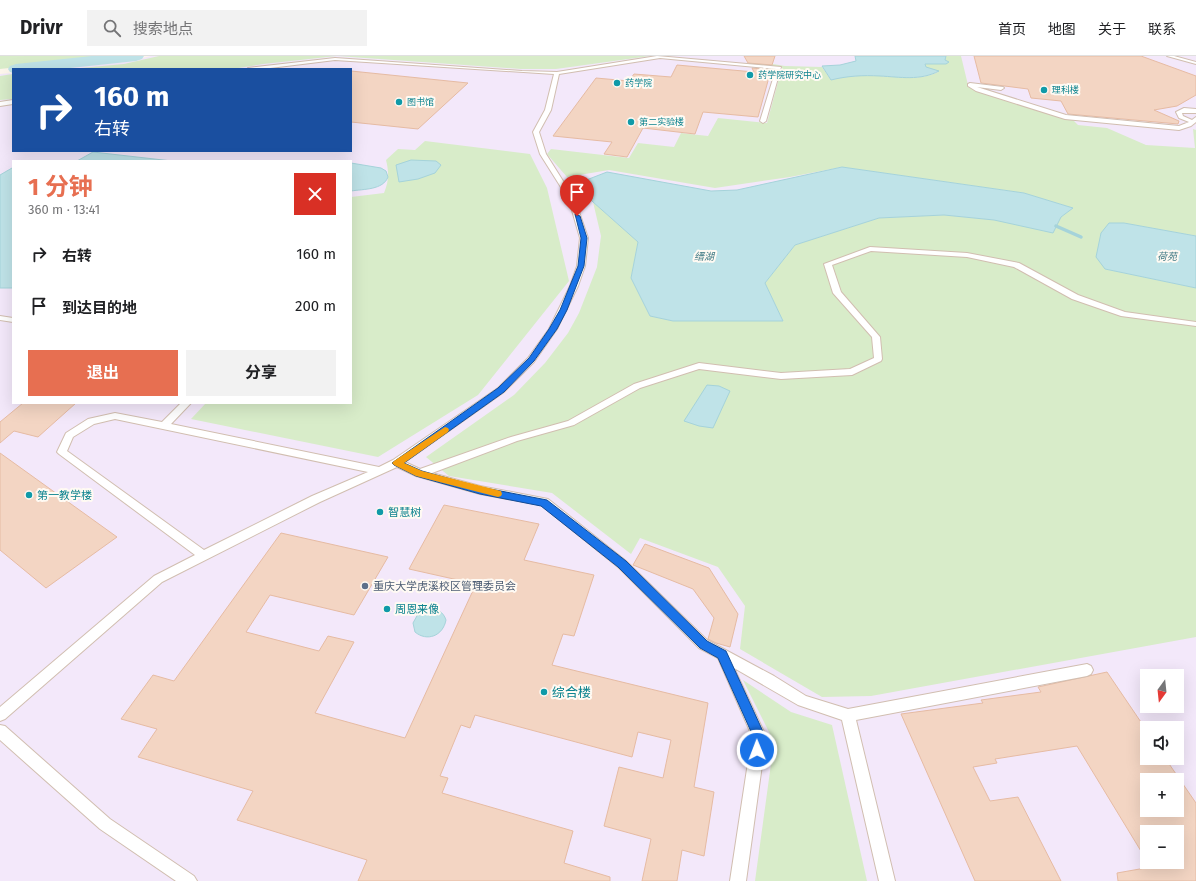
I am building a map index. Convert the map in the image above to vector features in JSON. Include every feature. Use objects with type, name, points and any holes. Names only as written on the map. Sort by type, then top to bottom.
[{"type":"lane","points":[[258,68],[335,59],[522,72],[557,72],[664,56],[779,68],[763,121]]},
{"type":"lane","points":[[1170,56],[1196,64]]},
{"type":"lane","points":[[0,715],[158,579],[316,499],[397,463],[501,390],[532,360],[553,329],[574,286],[581,266],[584,238],[572,200],[542,154],[536,132],[548,110],[557,72]]},
{"type":"lane","points":[[1001,88],[970,85],[978,90],[1047,112],[1075,118],[1179,128],[1189,125],[1194,120]]},
{"type":"lane","points":[[0,104],[12,102]]},
{"type":"lane","points":[[1194,120],[1181,117],[1179,112],[1184,110],[1196,111]]},
{"type":"lane","points":[[420,473],[514,439],[572,423],[637,386],[699,366],[781,376],[852,372],[878,359],[876,337],[837,293],[828,264],[870,249],[967,255],[1016,265],[1076,297],[1124,314],[1196,324]]},
{"type":"lane","points":[[0,318],[12,320]]},
{"type":"lane","points":[[164,426],[185,404]]},
{"type":"lane","points":[[204,556],[62,452],[69,436],[91,421],[115,416],[381,471]]},
{"type":"lane","points":[[397,463],[420,473],[480,490],[544,502],[622,564],[704,644],[770,680],[803,701],[848,715],[1087,670]]},
{"type":"lane","points":[[722,654],[759,736],[738,881]]},
{"type":"lane","points":[[848,715],[887,881]]},
{"type":"lane","points":[[0,731],[105,824],[189,881]]},
{"type":"shaded area","points":[[151,56],[1196,56],[1196,881],[0,881],[0,74],[12,73],[12,152],[352,152],[352,68],[62,68],[125,62]]},
{"type":"green space","points":[[0,56],[117,56],[0,69]]},
{"type":"green space","points":[[159,56],[337,56],[238,68],[81,68],[124,64]]},
{"type":"green space","points":[[337,56],[650,56],[556,69],[521,69]]},
{"type":"green space","points":[[946,56],[961,56],[968,85],[976,91],[1048,114],[1072,119],[1078,125],[1107,128],[1146,145],[1195,148],[1193,129],[1196,130],[1196,236],[1124,223],[1105,269],[1196,288],[1196,637],[871,696],[822,697],[740,649],[745,606],[718,567],[640,538],[631,554],[552,493],[449,476],[426,457],[514,395],[545,363],[568,333],[579,313],[597,267],[601,236],[593,202],[638,242],[631,278],[650,316],[673,321],[783,321],[765,283],[795,245],[879,218],[944,215],[994,220],[1061,217],[1073,208],[1024,193],[842,167],[790,177],[715,188],[609,170],[567,177],[547,154],[551,149],[629,158],[638,143],[674,147],[681,133],[708,136],[718,118],[767,123],[782,67],[749,64],[749,60],[785,66],[822,67],[831,80],[861,76],[910,78],[924,77],[938,72],[926,67],[925,64],[946,64]]},
{"type":"green space","points":[[12,74],[12,99],[0,100],[0,76]]},
{"type":"green space","points":[[425,141],[530,154],[547,188],[569,281],[478,395],[378,457],[191,419],[205,404],[352,404],[352,197],[384,193],[388,176],[386,160],[398,149],[415,150]]},
{"type":"green space","points":[[743,680],[791,712],[832,725],[867,881],[755,881],[774,742]]},
{"type":"water","points":[[855,56],[946,56],[945,60],[949,62],[946,64],[925,64],[926,67],[939,71],[925,76],[910,78],[861,76],[831,80],[822,66],[840,65],[856,61]]},
{"type":"water","points":[[93,152],[163,160],[79,160]]},
{"type":"water","points":[[411,160],[436,161],[441,165],[435,173],[418,179],[399,182],[396,165]]},
{"type":"water","points":[[352,163],[381,168],[386,171],[388,177],[386,181],[378,187],[352,191]]},
{"type":"water","name":"缙湖","points":[[842,167],[1024,193],[1073,208],[1061,217],[1053,233],[994,220],[944,215],[879,218],[795,245],[765,283],[783,321],[673,321],[650,316],[631,278],[638,242],[593,202],[576,184],[607,172],[711,191],[737,190]]},
{"type":"water","points":[[12,168],[12,288],[0,288],[0,175]]},
{"type":"water","name":"荷苑","points":[[1109,223],[1124,223],[1196,236],[1196,288],[1105,269],[1096,257],[1101,233]]},
{"type":"water","points":[[707,385],[719,386],[730,391],[713,428],[699,426],[684,421]]},
{"type":"water","points":[[428,609],[439,611],[443,614],[446,620],[442,630],[434,636],[424,637],[415,632],[413,623],[418,614]]},
{"type":"building","points":[[744,56],[775,56],[772,65],[748,63]]},
{"type":"building","points":[[974,56],[1141,56],[1196,76],[1196,95],[1177,106],[1154,110],[1179,121],[1178,124],[1068,114],[1061,101],[1031,98],[1028,89],[981,83]]},
{"type":"building","points":[[677,65],[754,72],[752,68],[771,70],[758,117],[703,112],[695,134],[643,128],[627,157],[604,154],[612,142],[553,136],[596,78],[629,81],[634,74],[671,77]]},
{"type":"building","name":"图书馆","points":[[352,71],[468,83],[418,129],[352,122]]},
{"type":"building","points":[[22,404],[75,404],[38,437],[14,431],[0,443],[0,422]]},
{"type":"building","name":"第一教学楼","points":[[0,453],[117,537],[46,588],[0,550]]},
{"type":"building","name":"综合楼","points":[[444,505],[539,524],[524,560],[594,575],[574,636],[563,634],[552,665],[708,703],[694,787],[714,792],[704,856],[682,850],[677,881],[642,881],[651,839],[604,826],[619,767],[663,778],[671,740],[638,732],[632,757],[475,715],[470,728],[461,725],[440,776],[448,778],[442,793],[573,831],[564,863],[610,877],[610,881],[358,881],[367,860],[237,820],[253,791],[138,757],[157,729],[121,719],[153,675],[174,681],[281,533],[388,557],[354,615],[270,595],[246,632],[319,651],[328,636],[354,642],[315,713],[405,738],[476,584],[409,569]]},
{"type":"building","points":[[645,544],[709,568],[738,614],[730,647],[708,639],[714,618],[693,589],[633,565]]},
{"type":"building","points":[[1107,672],[1140,721],[1140,765],[1170,765],[1175,773],[1140,773],[1140,817],[1184,817],[1184,786],[1196,803],[1196,881],[1118,881],[1117,873],[1140,869],[1184,869],[1184,825],[1140,825],[1140,850],[1077,746],[995,759],[997,763],[973,767],[990,801],[1018,797],[1061,881],[975,881],[901,714],[983,703],[981,700],[1041,692],[1038,687]]},
{"type":"waterway","points":[[25,68],[136,56]]},
{"type":"waterway","points":[[1056,226],[1081,237]]},
{"type":"slow traffic","points":[[445,430],[397,463],[420,473],[498,494]]},
{"type":"place","name":"药学院研究中心","points":[[750,75]]},
{"type":"place","name":"药学院","points":[[617,83]]},
{"type":"place","name":"理科楼","points":[[1044,90]]},
{"type":"place","name":"图书馆","points":[[399,102]]},
{"type":"place","name":"第二实验楼","points":[[631,122]]},
{"type":"place","name":"第一教学楼","points":[[29,495]]},
{"type":"place","name":"智慧树","points":[[380,512]]},
{"type":"place","name":"重庆大学虎溪校区管理委员会","points":[[365,586]]},
{"type":"place","name":"周恩来像","points":[[387,609]]},
{"type":"place","name":"综合楼","points":[[544,692]]},
{"type":"route","points":[[577,216],[584,238],[581,266],[563,310],[553,329],[532,360],[501,390],[397,463],[420,473],[480,490],[544,502],[622,564],[704,644],[722,654],[759,736],[757,750]]}]
